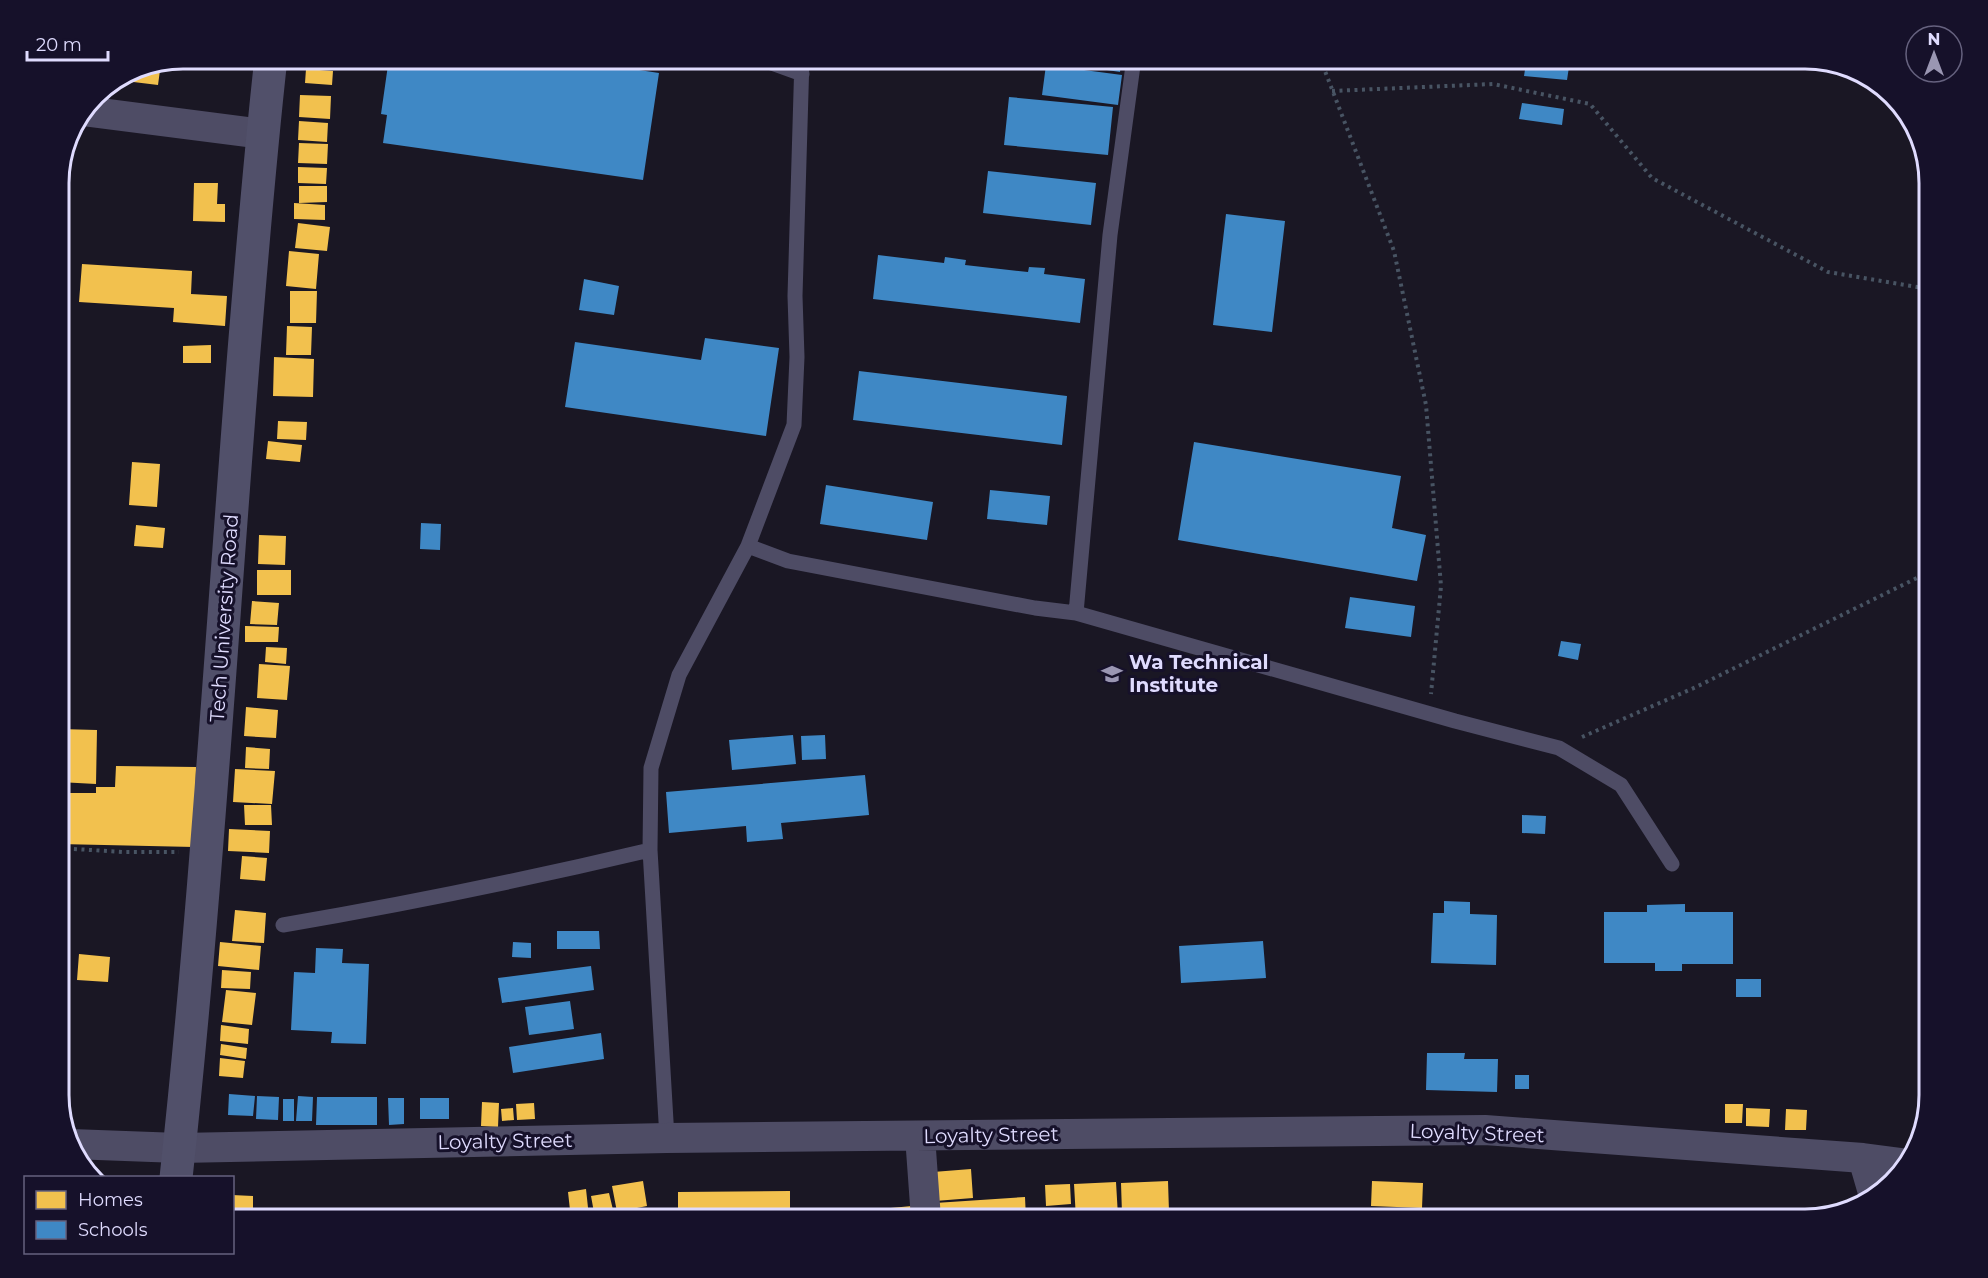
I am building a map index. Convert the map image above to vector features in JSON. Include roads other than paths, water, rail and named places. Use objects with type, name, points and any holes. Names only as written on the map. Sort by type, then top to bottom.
[{"type":"street","name":"Tech University Road","points":[[177,1163],[206,852],[234,476],[262,134],[270,69]]},
{"type":"street","points":[[94,112],[262,134]]},
{"type":"street","name":"Loyalty Street","points":[[81,1146],[177,1163],[667,1138],[1485,1130],[1897,1162]]},
{"type":"street","points":[[920,1136],[925,1209]]},
{"type":"street","points":[[1863,1158],[1871,1187]]},
{"type":"lane","points":[[667,1138],[650,850],[651,768],[679,675],[748,546],[794,425],[797,357],[795,296],[802,69]]},
{"type":"lane","points":[[1076,613],[1110,236],[1133,69]]},
{"type":"lane","points":[[748,546],[788,561],[1076,613],[1559,748],[1621,785],[1672,864]]},
{"type":"lane","points":[[283,925],[399,905],[532,878],[650,850]]},
{"type":"place","name":"Wa Technical Institute","points":[[1112,674]]}]
